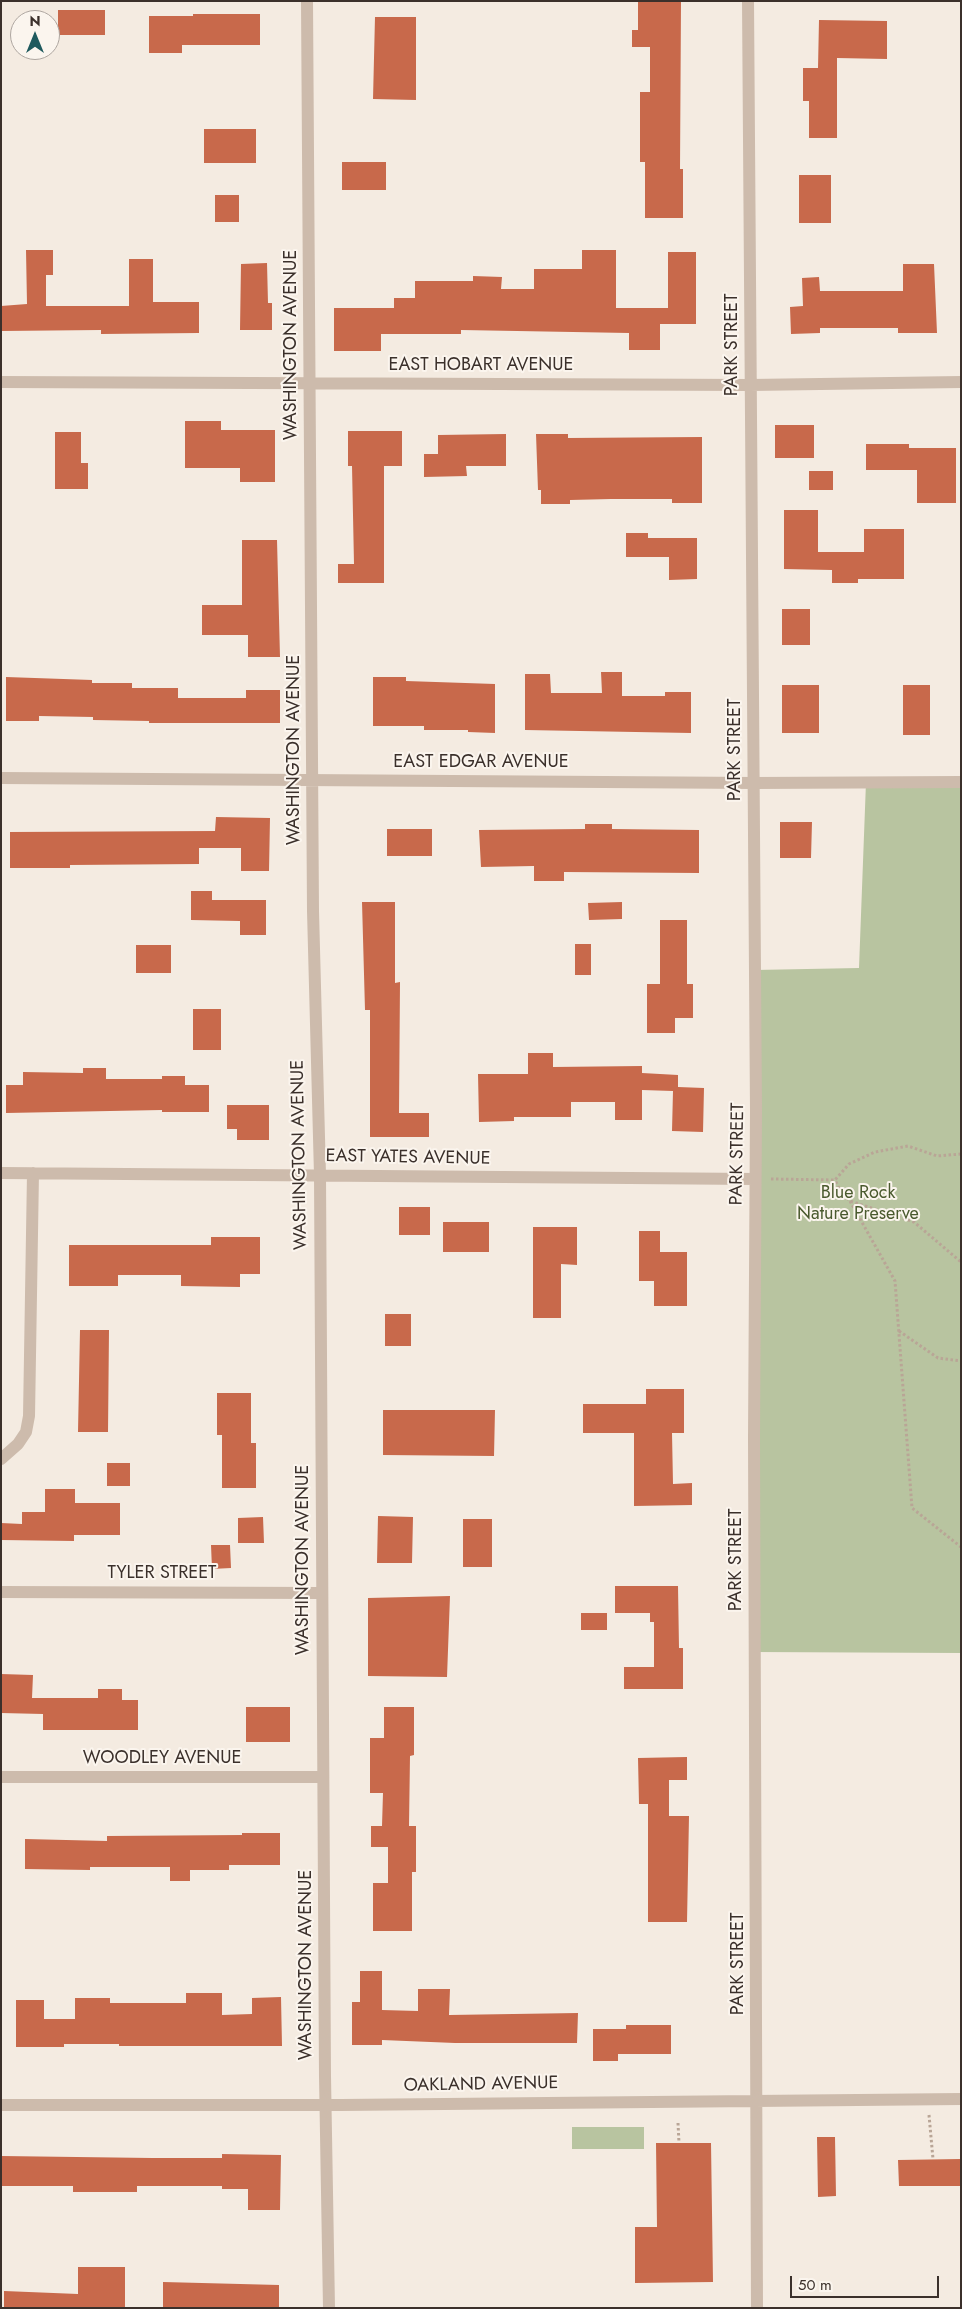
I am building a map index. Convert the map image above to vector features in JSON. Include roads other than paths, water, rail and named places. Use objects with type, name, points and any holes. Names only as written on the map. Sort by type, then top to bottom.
[{"type":"street","name":"WASHINGTON AVENUE","points":[[307,1],[315,1059],[320,1175],[325,2104],[329,2308]]},
{"type":"street","name":"PARK STREET","points":[[748,1],[754,783],[754,1691],[757,1883],[755,2100],[757,2308]]},
{"type":"street","name":"EAST HOBART AVENUE","points":[[1,382],[750,385],[961,382]]},
{"type":"street","name":"EAST EDGAR AVENUE","points":[[1,778],[754,783],[961,782]]},
{"type":"street","name":"EAST YATES AVENUE","points":[[1,1173],[755,1179]]},
{"type":"street","points":[[1,1459],[18,1444],[26,1432],[29,1416],[33,1173]]},
{"type":"street","name":"TYLER STREET","points":[[1,1592],[322,1592]]},
{"type":"street","name":"WOODLEY AVENUE","points":[[1,1777],[323,1777]]},
{"type":"street","name":"OAKLAND AVENUE","points":[[1,2105],[961,2099]]},
{"type":"park label","name":"Blue Rock Nature Preserve","points":[[858,1204]]}]
